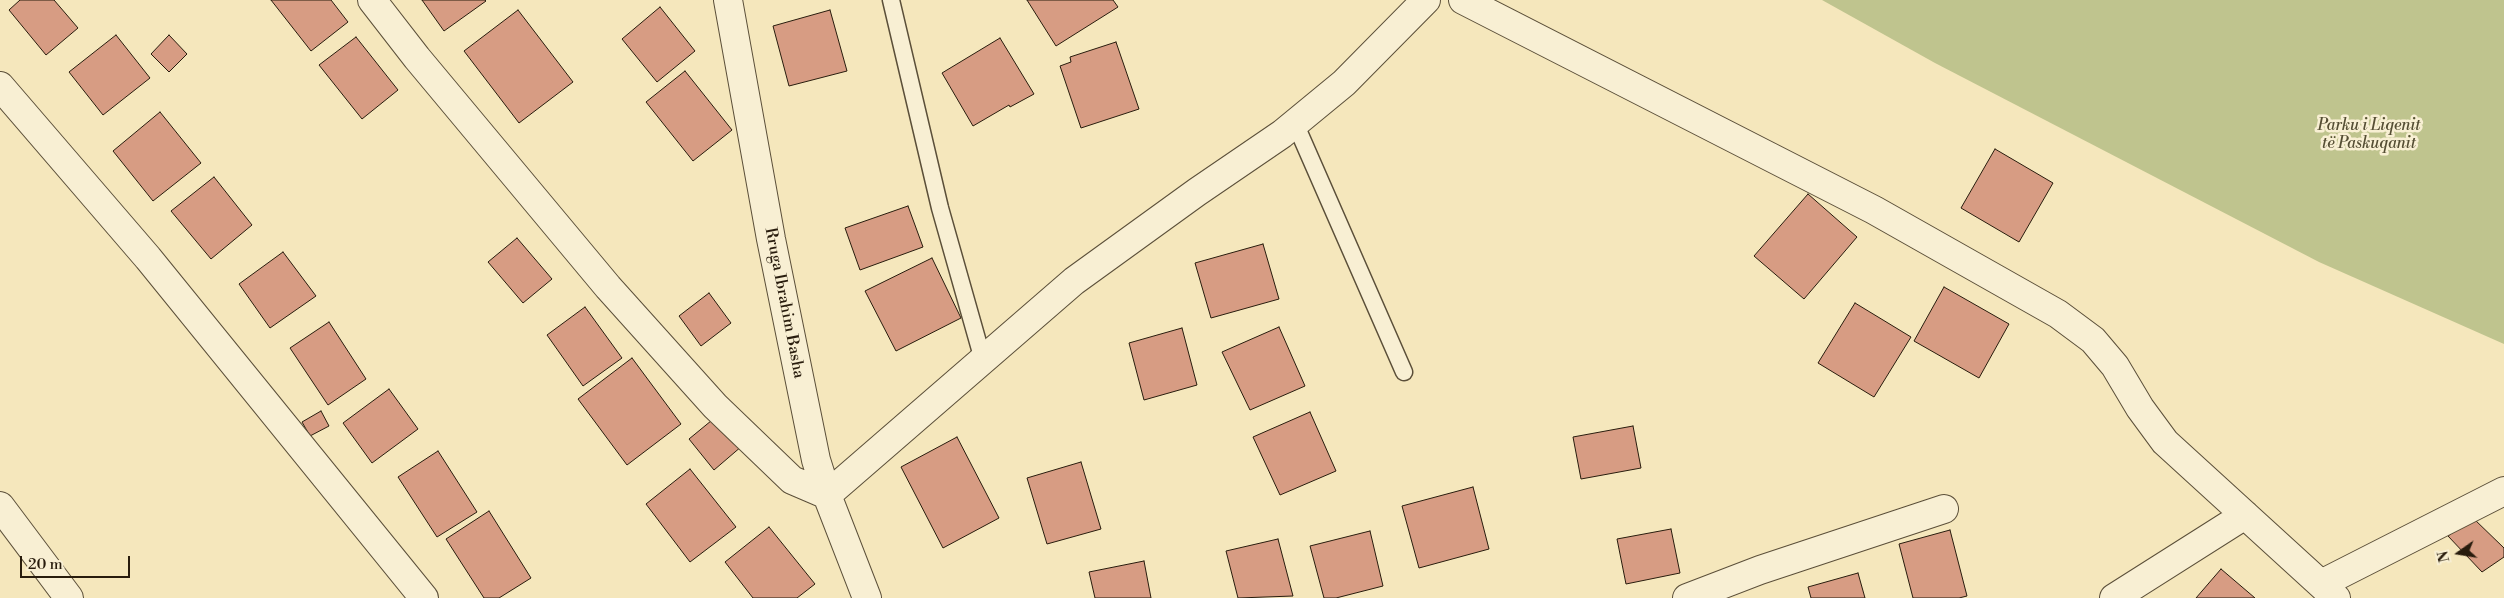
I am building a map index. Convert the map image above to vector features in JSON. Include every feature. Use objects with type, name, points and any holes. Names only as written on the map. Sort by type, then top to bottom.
[{"type":"street","points":[[372,0],[424,66],[608,287],[715,406],[792,480],[827,496],[1074,281],[1295,123],[1344,83],[1426,0]]},
{"type":"street","name":"Rruga Ibrahim Basha","points":[[728,0],[773,249],[816,460],[827,496],[867,598]]},
{"type":"street","points":[[1463,0],[1874,210],[2058,314],[2093,340],[2116,366],[2140,408],[2165,442],[2328,591],[2504,492]]},
{"type":"street","points":[[0,86],[148,258],[424,598]]},
{"type":"street","points":[[0,506],[69,598]]},
{"type":"street","points":[[1687,598],[1760,570],[1944,509]]},
{"type":"street","points":[[2114,598],[2245,515]]},
{"type":"lane","points":[[891,0],[940,208],[983,360]]},
{"type":"lane","points":[[1295,123],[1404,372]]},
{"type":"green space","name":"Parku i Liqenit të Paskuqanit","points":[[1822,0],[2504,0],[2504,344],[2319,262],[1935,63]]},
{"type":"building","points":[[20,0],[54,0],[78,28],[46,55],[9,10]]},
{"type":"building","points":[[271,0],[331,0],[348,22],[311,51]]},
{"type":"building","points":[[422,0],[485,0],[486,1],[444,31]]},
{"type":"building","points":[[1027,0],[1113,0],[1118,7],[1056,46]]},
{"type":"building","points":[[660,7],[695,51],[657,82],[622,39]]},
{"type":"building","points":[[518,10],[573,82],[519,123],[464,51]]},
{"type":"building","points":[[830,10],[847,71],[789,86],[773,26]]},
{"type":"building","points":[[116,35],[150,78],[103,115],[69,72]]},
{"type":"building","points":[[169,35],[187,54],[169,72],[151,54]]},
{"type":"building","points":[[356,37],[398,90],[362,119],[319,65]]},
{"type":"building","points":[[1000,38],[1034,94],[1010,107],[1009,105],[973,126],[942,73]]},
{"type":"building","points":[[1116,42],[1139,109],[1081,128],[1060,66],[1071,62],[1070,57]]},
{"type":"building","points":[[685,71],[732,130],[693,161],[646,102]]},
{"type":"building","points":[[160,112],[201,163],[153,201],[113,151]]},
{"type":"building","points":[[1995,149],[2053,183],[2019,242],[1961,208]]},
{"type":"building","points":[[214,177],[252,225],[211,259],[171,211]]},
{"type":"building","points":[[1808,194],[1857,237],[1804,299],[1754,256]]},
{"type":"building","points":[[908,206],[923,247],[860,270],[845,228]]},
{"type":"building","points":[[517,238],[552,279],[523,303],[488,262]]},
{"type":"building","points":[[1263,244],[1279,299],[1211,318],[1195,263]]},
{"type":"building","points":[[283,252],[316,296],[270,328],[239,284]]},
{"type":"building","points":[[932,258],[961,318],[896,351],[865,291]]},
{"type":"building","points":[[1944,287],[2009,324],[1979,378],[1914,341]]},
{"type":"building","points":[[709,293],[731,323],[701,346],[679,316]]},
{"type":"building","points":[[1855,303],[1911,337],[1874,397],[1818,363]]},
{"type":"building","points":[[585,307],[622,358],[583,386],[547,335]]},
{"type":"building","points":[[329,322],[366,379],[328,405],[290,348]]},
{"type":"building","points":[[1279,327],[1305,386],[1250,410],[1222,352]]},
{"type":"building","points":[[1182,328],[1197,385],[1144,400],[1129,343]]},
{"type":"building","points":[[632,358],[681,424],[627,465],[578,399]]},
{"type":"building","points":[[389,389],[418,429],[372,463],[343,423]]},
{"type":"building","points":[[321,411],[329,426],[310,436],[302,422]]},
{"type":"building","points":[[1310,412],[1336,471],[1280,495],[1253,437]]},
{"type":"building","points":[[717,416],[742,446],[714,470],[689,439]]},
{"type":"building","points":[[1633,426],[1641,468],[1581,479],[1573,437]]},
{"type":"building","points":[[957,437],[999,518],[943,548],[901,467]]},
{"type":"building","points":[[438,451],[477,512],[437,537],[398,477]]},
{"type":"building","points":[[1081,462],[1101,529],[1047,544],[1027,478]]},
{"type":"building","points":[[690,469],[736,527],[690,562],[646,504]]},
{"type":"building","points":[[1473,487],[1489,549],[1419,568],[1402,506]]},
{"type":"building","points":[[489,511],[531,578],[499,598],[484,598],[446,539]]},
{"type":"building","points":[[2473,518],[2504,548],[2504,557],[2482,572],[2448,536]]},
{"type":"building","points":[[769,527],[815,584],[797,598],[753,598],[725,562]]},
{"type":"building","points":[[1671,529],[1680,573],[1626,584],[1617,539]]},
{"type":"building","points":[[1950,530],[1967,596],[1959,598],[1913,598],[1899,544]]},
{"type":"building","points":[[1370,531],[1383,586],[1336,598],[1324,598],[1310,546]]},
{"type":"building","points":[[1278,539],[1293,596],[1238,598],[1226,551]]},
{"type":"building","points":[[1144,561],[1151,598],[1095,598],[1089,572]]},
{"type":"building","points":[[2221,569],[2255,598],[2196,598]]},
{"type":"building","points":[[1858,573],[1865,598],[1811,598],[1808,587]]}]
